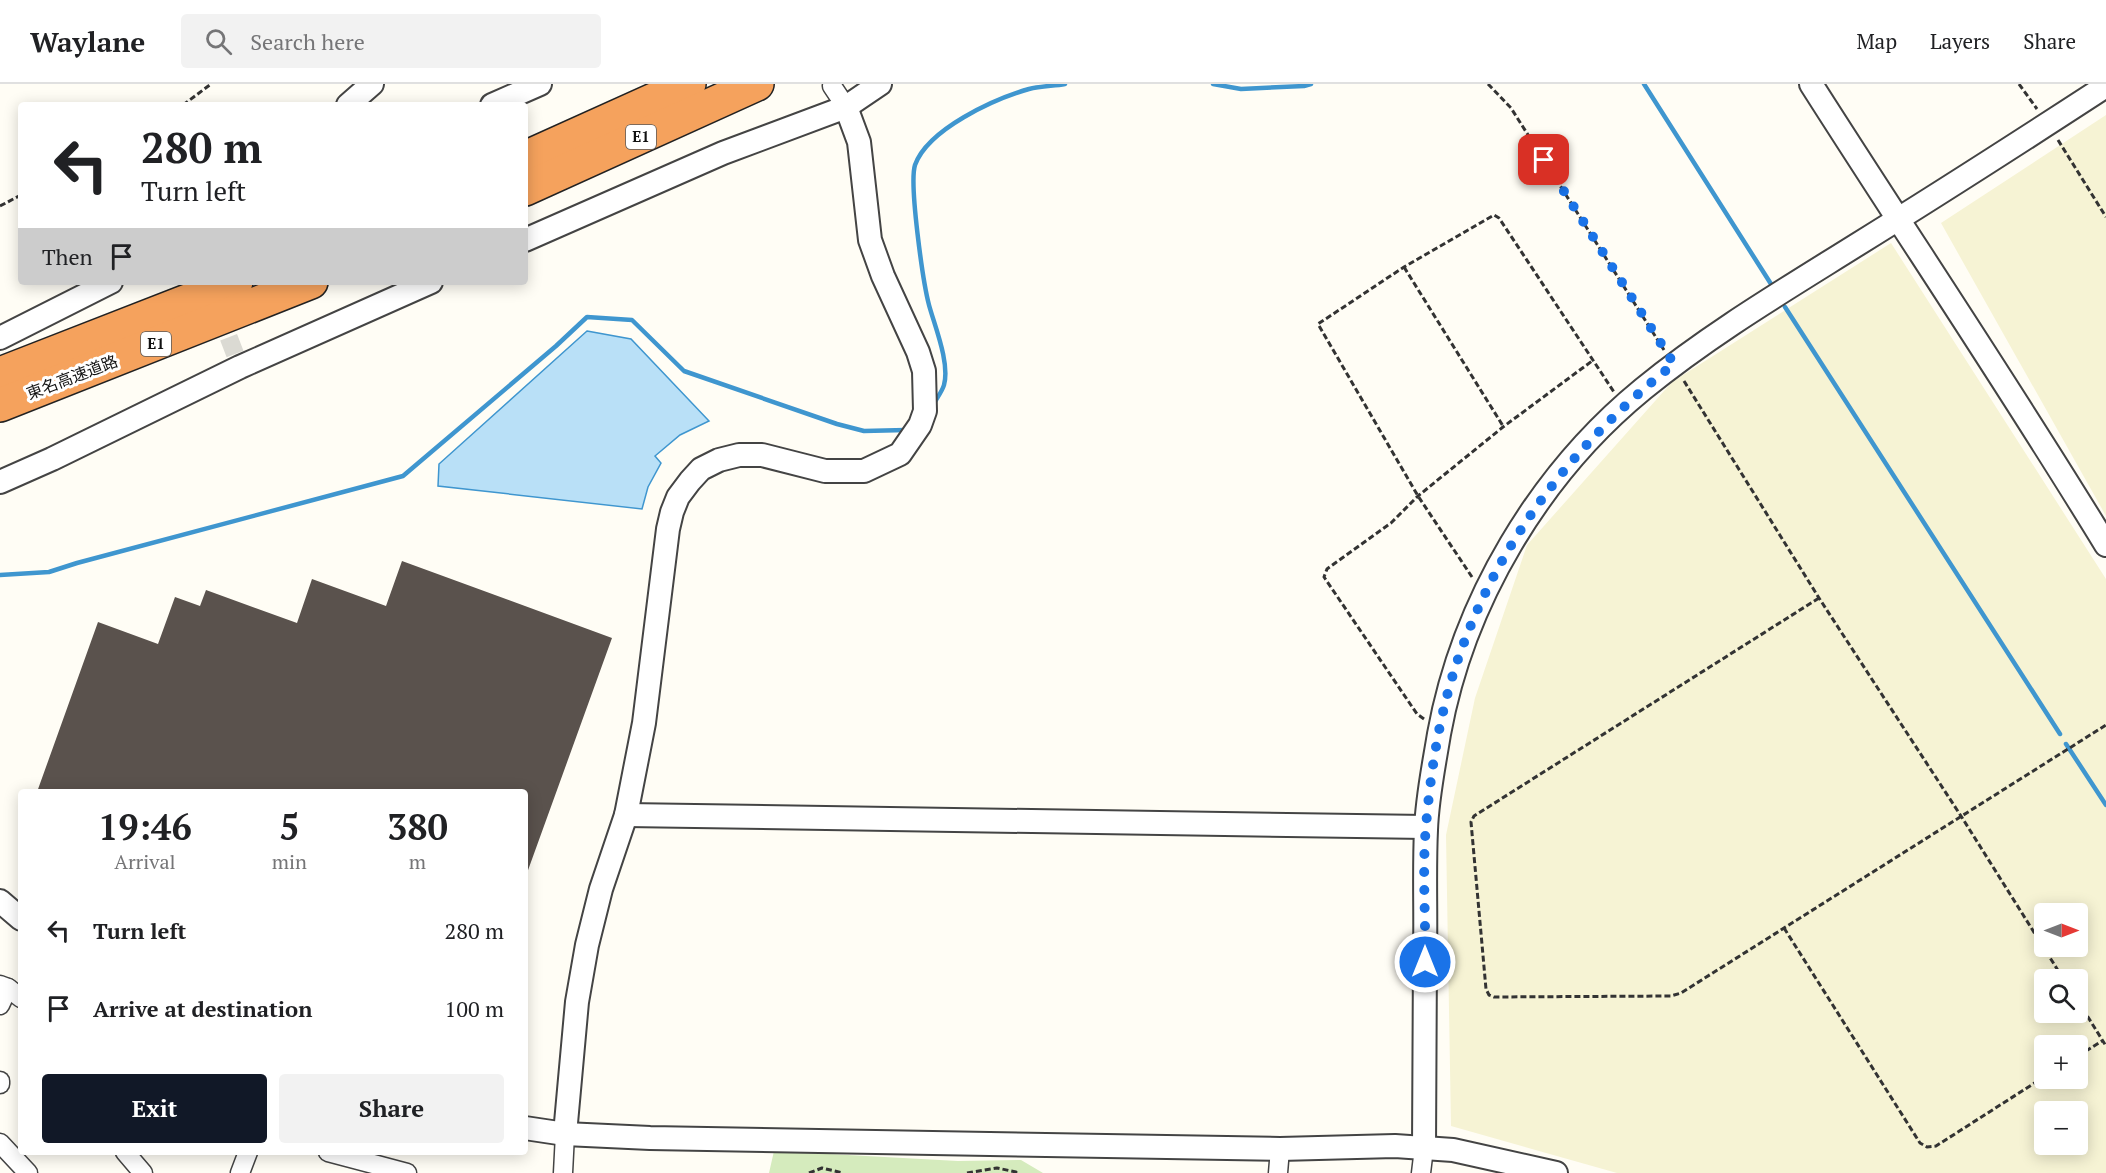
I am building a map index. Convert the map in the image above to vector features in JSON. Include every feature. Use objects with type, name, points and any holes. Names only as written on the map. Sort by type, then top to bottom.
[{"type":"highway","name":"E1","points":[[528,157],[689,84]]},
{"type":"highway","name":"E1","points":[[528,188],[757,84]]},
{"type":"highway","name":"東名高速道路","points":[[0,374],[228,285]]},
{"type":"highway","name":"東名高速道路","points":[[0,405],[303,285]]},
{"type":"street","points":[[351,102],[372,84]]},
{"type":"street","points":[[499,102],[540,84]]},
{"type":"street","points":[[528,239],[723,153],[846,107],[880,84]]},
{"type":"street","points":[[1811,84],[2041,439],[2106,545]]},
{"type":"street","points":[[563,1173],[572,1039],[587,945],[601,889],[626,815],[644,723],[670,521],[678,497],[701,469],[719,460],[739,455],[762,454],[825,471],[864,471],[900,454],[920,425],[925,411],[924,371],[918,352],[883,276],[870,240],[859,142],[846,107],[832,86]]},
{"type":"street","points":[[1421,1173],[1424,1148],[1426,827],[1440,731],[1461,649],[1484,595],[1513,541],[1552,485],[1586,444],[1623,406],[1674,364],[1736,321],[2106,86]]},
{"type":"street","points":[[0,338],[105,285]]},
{"type":"street","points":[[0,482],[240,367],[424,285]]},
{"type":"street","points":[[626,815],[1426,827]]},
{"type":"street","points":[[0,902],[18,917]]},
{"type":"street","points":[[0,1005],[10,990]]},
{"type":"street","points":[[528,1128],[565,1134],[662,1138],[1280,1149],[1395,1146],[1453,1150],[1556,1173]]},
{"type":"street","points":[[0,1143],[28,1173]]},
{"type":"street","points":[[1278,1173],[1280,1149]]},
{"type":"street","points":[[128,1155],[143,1173]]},
{"type":"street","points":[[240,1173],[247,1155]]},
{"type":"street","points":[[335,1161],[407,1173]]},
{"type":"path","points":[[187,102],[211,84]]},
{"type":"path","points":[[1488,84],[1511,108],[1819,598],[1962,816],[2057,969]]},
{"type":"path","points":[[2019,84],[2048,124],[2106,217]]},
{"type":"path","points":[[0,206],[18,197]]},
{"type":"path","points":[[1484,595],[1418,496],[1318,324],[1404,267],[1494,214],[1499,218],[1623,406]]},
{"type":"path","points":[[1404,267],[1503,427]]},
{"type":"path","points":[[1440,731],[1418,714],[1324,577],[1327,569],[1391,523],[1418,496],[1503,427],[1592,361]]},
{"type":"path","points":[[1819,598],[1474,816],[1471,822],[1486,989],[1489,995],[1494,997],[1671,996],[1681,993],[2106,725]]},
{"type":"path","points":[[1784,928],[1920,1143],[1927,1147],[1936,1146],[2034,1083]]},
{"type":"path","points":[[2088,1018],[2106,1046]]},
{"type":"path","points":[[2088,1050],[2102,1041]]},
{"type":"path","points":[[809,1173],[822,1168],[843,1173]]},
{"type":"path","points":[[968,1173],[997,1168],[1016,1172]]},
{"type":"shaded area","points":[[2106,115],[2106,516],[1941,223]]},
{"type":"shaded area","points":[[1891,243],[2106,579],[2106,1173],[1617,1173],[1451,1126],[1446,835],[1475,698],[1527,545],[1672,382]]},
{"type":"green space","points":[[774,1151],[958,1161],[1021,1160],[1043,1173],[769,1173]]},
{"type":"water","points":[[587,331],[631,339],[709,421],[680,435],[655,456],[661,463],[648,487],[642,509],[438,486],[439,464]]},
{"type":"building","points":[[402,561],[612,638],[528,870],[528,789],[38,789],[98,622],[158,644],[175,597],[200,606],[206,590],[297,623],[312,579],[386,606]]},
{"type":"waterway","points":[[933,405],[944,385],[945,366],[929,305],[920,256],[915,212],[915,165],[933,139],[964,117],[1015,94],[1034,88],[1065,84]]},
{"type":"waterway","points":[[1213,84],[1241,89],[1311,84]]},
{"type":"waterway","points":[[1644,84],[1771,284]]},
{"type":"waterway","points":[[1785,307],[2060,734]]},
{"type":"waterway","points":[[0,575],[49,572],[403,476],[587,317],[632,320],[684,371],[837,424],[864,431],[906,430]]},
{"type":"waterway","points":[[2066,744],[2106,805]]},
{"type":"tunnel","points":[[219,312],[240,367]]},
{"type":"route","points":[[1425,962],[1426,827],[1440,731],[1461,649],[1484,595],[1531,513],[1586,444],[1623,406],[1674,364],[1544,160]]}]
